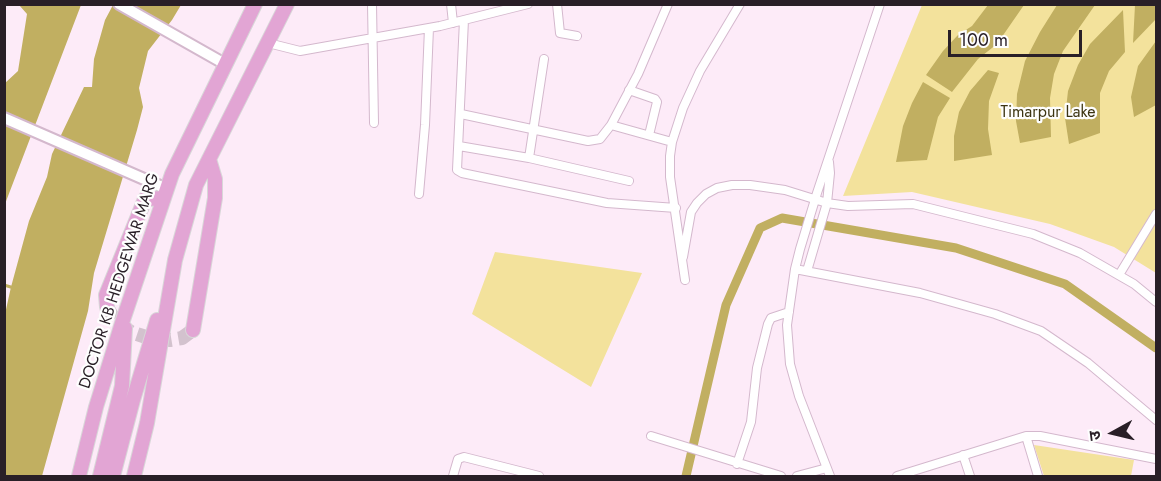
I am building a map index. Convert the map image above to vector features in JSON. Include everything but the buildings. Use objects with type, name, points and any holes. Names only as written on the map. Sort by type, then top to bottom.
[{"type":"highway","name":"DOCTOR KB HEDGEWAR MARG","points":[[79,477],[96,407],[165,193],[255,4]]},
{"type":"highway","points":[[100,477],[175,260],[196,185],[287,4]]},
{"type":"highway","points":[[193,330],[215,198],[215,179],[209,159]]},
{"type":"highway","points":[[106,307],[106,296],[145,199],[165,193]]},
{"type":"highway","points":[[134,477],[147,423],[175,260]]},
{"type":"highway","points":[[113,477],[120,423],[127,307]]},
{"type":"street","points":[[119,4],[225,64]]},
{"type":"street","points":[[372,4],[374,123]]},
{"type":"street","points":[[451,4],[453,23]]},
{"type":"street","points":[[491,4],[491,14]]},
{"type":"street","points":[[268,43],[300,51],[429,28],[528,4]]},
{"type":"street","points":[[557,4],[560,33],[577,36]]},
{"type":"street","points":[[461,114],[594,141],[600,139],[611,125],[638,74],[668,4]]},
{"type":"street","points":[[685,280],[670,177],[672,142],[683,108],[700,71],[741,4]]},
{"type":"street","points":[[797,477],[829,472],[799,396],[790,364],[789,312],[795,269],[815,199],[880,4]]},
{"type":"street","points":[[464,20],[461,114],[456,168],[462,173],[607,204],[676,208]]},
{"type":"street","points":[[419,194],[425,125],[429,28]]},
{"type":"street","points":[[529,158],[544,59]]},
{"type":"street","points":[[629,90],[657,100],[649,135]]},
{"type":"street","points":[[4,118],[142,178],[165,193]]},
{"type":"street","points":[[611,125],[672,142]]},
{"type":"street","points":[[459,146],[529,158],[629,181]]},
{"type":"street","points":[[807,271],[826,206],[830,173],[829,157]]},
{"type":"street","points":[[682,257],[691,212],[706,194],[717,188],[732,185],[767,187],[815,199],[826,206],[863,207],[913,204],[1033,234],[1080,253],[1119,275],[1156,302]]},
{"type":"street","points":[[1119,275],[1156,214]]},
{"type":"street","points":[[795,269],[920,293],[995,314],[1041,331],[1088,363],[1156,420]]},
{"type":"street","points":[[734,463],[752,422],[757,368],[768,324],[771,318],[789,312]]},
{"type":"street","points":[[651,436],[781,477]]},
{"type":"street","points":[[1026,436],[1038,477]]},
{"type":"street","points":[[897,477],[922,473],[963,455],[1026,436],[1040,436],[1156,459]]},
{"type":"street","points":[[963,455],[970,477]]},
{"type":"street","points":[[453,477],[458,459],[464,457],[539,477]]},
{"type":"green space","name":"Timarpur Lake","points":[[922,5],[1156,5],[1156,273],[1114,247],[1050,224],[912,192],[843,196]]},
{"type":"green space","points":[[495,252],[642,273],[591,387],[472,314]]},
{"type":"green space","points":[[1034,445],[1134,460],[1131,476],[1044,476]]},
{"type":"shaded area","points":[[19,5],[81,5],[5,204],[4,84],[18,71],[27,14]]},
{"type":"shaded area","points":[[113,5],[181,5],[148,51],[139,88],[143,107],[94,273],[88,311],[42,476],[5,476],[5,314],[11,287],[29,221],[47,177],[52,154],[84,87],[92,87],[94,59],[105,20]]},
{"type":"shaded area","points":[[988,5],[1024,5],[997,44],[978,59],[952,92],[926,75],[943,51],[958,35],[972,26]]},
{"type":"shaded area","points":[[1057,5],[1095,5],[1063,51],[1054,74],[1050,98],[1051,137],[1020,143],[1016,121],[1017,94],[1025,61]]},
{"type":"shaded area","points":[[1135,5],[1156,5],[1156,19],[1133,43]]},
{"type":"shaded area","points":[[1123,10],[1125,52],[1109,71],[1100,93],[1100,133],[1069,144],[1065,118],[1068,91],[1078,65],[1090,44]]},
{"type":"shaded area","points":[[1156,41],[1156,105],[1134,117],[1131,97],[1138,66]]},
{"type":"shaded area","points":[[988,70],[999,73],[989,101],[988,129],[992,155],[954,161],[954,136],[959,112],[970,91]]},
{"type":"shaded area","points":[[923,82],[950,98],[938,117],[927,160],[896,162],[903,126]]},
{"type":"waterway","points":[[686,476],[726,305],[760,228],[782,218],[956,248],[1065,284],[1156,348]]},
{"type":"waterway","points":[[4,285],[14,288]]},
{"type":"tunnel","points":[[107,307],[116,322],[131,332],[146,337],[170,340],[182,338],[193,330]]}]
